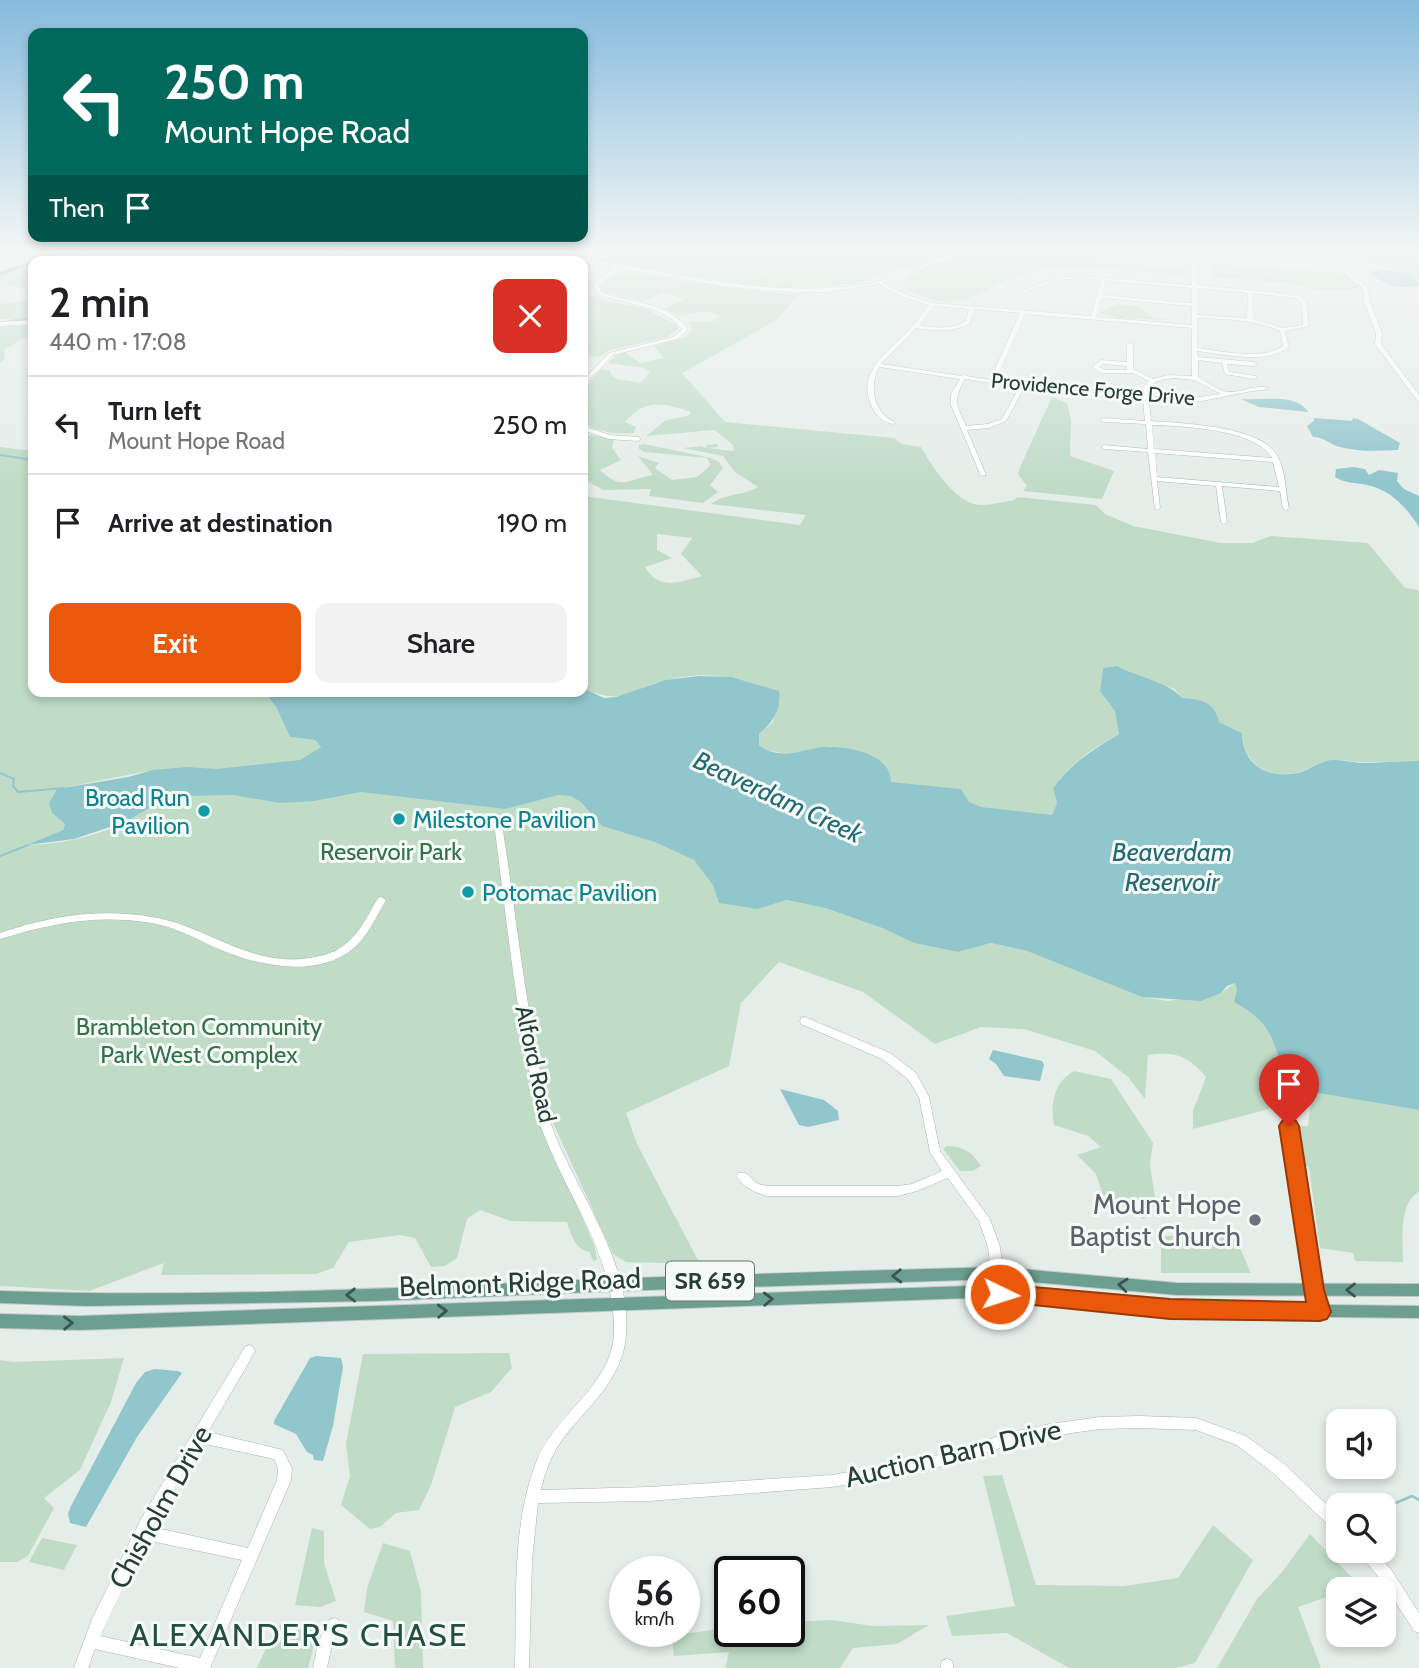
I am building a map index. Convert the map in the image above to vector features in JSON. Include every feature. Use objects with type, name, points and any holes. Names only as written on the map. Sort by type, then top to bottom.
[{"type":"main road","name":"Belmont Ridge Road","points":[[0,1297],[87,1300],[376,1295],[616,1284],[998,1273],[1177,1289],[1419,1290]]},
{"type":"main road","name":"Belmont Ridge Road","points":[[0,1321],[79,1323],[903,1294],[1000,1294],[1170,1309],[1419,1312]]},
{"type":"street","points":[[588,378],[611,354],[675,338],[685,330],[683,327]]},
{"type":"street","points":[[892,423],[880,416],[871,397],[878,365],[915,327]]},
{"type":"street","points":[[922,327],[938,329],[957,327]]},
{"type":"street","points":[[993,380],[1017,327]]},
{"type":"street","points":[[1195,327],[1195,378]]},
{"type":"street","points":[[1271,327],[1282,330],[1301,327]]},
{"type":"street","points":[[1377,327],[1378,344],[1419,399]]},
{"type":"street","points":[[1195,349],[1276,354],[1283,350],[1286,338],[1282,330]]},
{"type":"street","points":[[1130,345],[1129,364],[1132,372]]},
{"type":"street","points":[[1225,362],[1227,373],[1254,376],[1254,354]]},
{"type":"street","points":[[1195,358],[1254,364]]},
{"type":"street","points":[[1129,364],[1101,362],[1095,367],[1104,372],[1132,372],[1151,380],[1195,378],[1227,395]]},
{"type":"street","name":"Providence Forge Drive","points":[[878,365],[1023,385],[1195,400],[1262,388],[1254,376]]},
{"type":"street","points":[[964,376],[954,400],[983,475]]},
{"type":"street","points":[[1151,380],[1145,388],[1157,508]]},
{"type":"street","points":[[964,428],[989,426],[1004,420],[1023,385]]},
{"type":"street","points":[[1103,420],[1216,429],[1238,433],[1266,446],[1274,460],[1286,508]]},
{"type":"street","points":[[588,430],[609,437],[638,439]]},
{"type":"street","points":[[1104,447],[1274,460]]},
{"type":"street","points":[[1154,479],[1282,489]]},
{"type":"street","points":[[1219,484],[1224,522]]},
{"type":"street","name":"Alford Road","points":[[499,831],[541,1112],[616,1284],[620,1339],[614,1362],[597,1392],[560,1434],[544,1459],[528,1529],[522,1668]]},
{"type":"street","points":[[0,936],[59,920],[122,917],[170,925],[257,958],[278,962],[306,962],[340,953],[350,946],[364,930],[381,900]]},
{"type":"street","points":[[805,1021],[886,1056],[912,1076],[924,1097],[935,1152],[984,1219],[992,1239],[1000,1294]]},
{"type":"street","points":[[1299,1094],[1289,1126],[1313,1290],[1320,1312]]},
{"type":"street","points":[[742,1176],[754,1187],[767,1192],[886,1192],[913,1188],[948,1173]]},
{"type":"street","name":"Chisholm Drive","points":[[81,1668],[142,1532],[249,1351]]},
{"type":"street","name":"Auction Barn Drive","points":[[534,1497],[649,1494],[832,1480],[932,1463],[1013,1438],[1050,1430],[1100,1423],[1140,1422],[1196,1424],[1241,1440],[1278,1468],[1326,1513]]},
{"type":"street","points":[[91,1642],[204,1667],[284,1480],[285,1469],[278,1454],[198,1436]]},
{"type":"street","points":[[142,1532],[250,1555]]},
{"type":"street","points":[[1376,1563],[1419,1626]]},
{"type":"street","points":[[320,1668],[325,1643],[334,1625]]},
{"type":"green space","points":[[0,327],[28,327],[28,336],[4,350],[5,359],[0,363]]},
{"type":"green space","points":[[588,327],[677,327],[667,337],[610,350],[598,357],[588,355]]},
{"type":"green space","points":[[691,327],[765,327],[682,373],[725,422],[894,438],[902,444],[921,447],[950,488],[974,504],[994,504],[1017,497],[1096,505],[1105,514],[1133,526],[1221,543],[1252,543],[1271,536],[1368,543],[1405,588],[1419,590],[1419,761],[1331,760],[1300,772],[1268,772],[1253,762],[1247,754],[1242,733],[1219,722],[1196,699],[1182,698],[1175,689],[1135,676],[1117,666],[1103,668],[1100,691],[1115,711],[1119,734],[1091,751],[1067,771],[1053,788],[1057,803],[1053,815],[1043,816],[980,807],[891,782],[831,746],[794,753],[767,749],[759,745],[759,734],[773,722],[780,701],[739,680],[697,675],[666,680],[617,696],[588,690],[588,497],[800,525],[806,515],[711,504],[758,487],[735,472],[723,456],[683,448],[706,448],[706,445],[717,444],[718,447],[707,448],[734,451],[733,445],[715,430],[646,436],[666,420],[688,416],[691,412],[672,406],[648,406],[632,414],[625,422],[636,427],[634,433],[607,432],[588,425],[588,385],[601,369],[611,371],[610,374],[617,379],[641,383],[650,372],[644,368],[608,363],[616,355],[625,352],[640,363],[664,358],[654,346],[685,337],[692,330]],"holes":[[[657,534],[692,538],[681,554],[702,576],[663,582],[651,575],[645,567],[672,558],[657,550]]]},
{"type":"green space","points":[[1052,397],[1067,403],[1071,421],[1070,456],[1114,471],[1102,499],[1023,491],[1027,486],[1018,474]]},
{"type":"green space","points":[[588,436],[614,439],[612,448],[621,460],[600,470],[614,480],[625,482],[653,475],[638,456],[659,463],[655,468],[672,480],[697,477],[711,465],[707,458],[644,452],[639,449],[639,445],[644,444],[711,458],[719,462],[723,468],[710,485],[718,492],[703,503],[649,496],[651,489],[603,490],[588,482]]},
{"type":"green space","points":[[0,447],[28,450],[28,697],[268,697],[290,737],[315,740],[321,747],[315,751],[603,780],[758,909],[785,900],[825,908],[882,928],[914,943],[958,952],[991,943],[1027,951],[1142,997],[1168,1001],[1221,993],[1235,983],[1238,990],[1234,1002],[1264,1025],[1285,1079],[1269,1109],[1193,1129],[1193,1111],[1206,1077],[1194,1064],[1181,1057],[1148,1055],[1145,1099],[1128,1077],[1095,1051],[1024,1029],[981,1027],[935,1044],[863,992],[779,962],[741,1003],[729,1066],[626,1113],[637,1144],[700,1264],[626,1262],[613,1254],[549,1114],[541,1121],[594,1245],[597,1259],[594,1262],[589,1252],[574,1241],[567,1222],[511,1221],[480,1210],[467,1219],[457,1258],[445,1266],[431,1267],[415,1238],[400,1235],[349,1242],[333,1268],[316,1274],[161,1275],[164,1263],[89,1291],[0,1286]],"holes":[[[148,771],[140,814],[86,837],[28,845],[63,830],[65,824],[60,820],[57,789]]]},
{"type":"green space","points":[[1074,1071],[1111,1079],[1153,1143],[1150,1165],[1156,1204],[1144,1219],[1103,1195],[1096,1174],[1077,1155],[1101,1147],[1088,1136],[1054,1125],[1055,1094],[1062,1081]]},
{"type":"green space","points":[[1312,1092],[1419,1110],[1419,1192],[1412,1197],[1405,1214],[1403,1262],[1355,1261],[1353,1253],[1320,1248],[1309,1167],[1296,1162],[1294,1126],[1308,1126]]},
{"type":"green space","points":[[947,1146],[967,1151],[981,1166],[973,1171],[960,1171],[943,1149]]},
{"type":"green space","points":[[1234,1235],[1251,1273],[1161,1273],[1161,1236]]},
{"type":"green space","points":[[509,1353],[512,1368],[491,1392],[455,1407],[431,1485],[419,1510],[396,1513],[380,1527],[370,1529],[341,1505],[350,1476],[346,1444],[363,1354]]},
{"type":"green space","points":[[124,1358],[111,1402],[80,1470],[44,1498],[54,1508],[28,1556],[17,1562],[0,1562],[0,1360],[12,1362]]},
{"type":"green space","points":[[1002,1475],[1036,1585],[1124,1586],[1178,1578],[1213,1525],[1253,1560],[1195,1663],[1176,1668],[1069,1668],[1007,1633],[952,1636],[946,1616],[1015,1606],[983,1476]]},
{"type":"green space","points":[[312,1528],[324,1531],[324,1563],[336,1601],[320,1607],[295,1605]]},
{"type":"green space","points":[[1310,1534],[1326,1551],[1326,1563],[1338,1563],[1351,1577],[1326,1577],[1326,1597],[1298,1607],[1321,1668],[1217,1668],[1257,1599],[1282,1572]]},
{"type":"green space","points":[[42,1538],[77,1545],[64,1570],[29,1562]]},
{"type":"green space","points":[[383,1543],[410,1551],[421,1592],[423,1668],[395,1668],[393,1621],[364,1612],[367,1588]]},
{"type":"green space","points":[[832,1620],[873,1626],[929,1625],[897,1644],[853,1648],[840,1668],[725,1668],[729,1652],[674,1656],[673,1647],[700,1647],[700,1632],[714,1629],[714,1647],[805,1647],[805,1621]]},
{"type":"green space","points":[[284,1622],[319,1626],[308,1668],[257,1668],[274,1631]]},
{"type":"water","points":[[1241,399],[1287,400],[1303,406],[1308,412],[1259,407]]},
{"type":"water","points":[[1314,418],[1352,421],[1353,418],[1358,419],[1400,443],[1398,450],[1354,450],[1313,437],[1307,426]]},
{"type":"water","points":[[1336,469],[1365,469],[1369,475],[1379,470],[1398,473],[1397,481],[1404,489],[1419,496],[1419,527],[1391,495],[1376,487],[1335,477]]},
{"type":"water","name":"Beaverdam Reservoir","points":[[1117,666],[1161,684],[1182,698],[1195,699],[1211,706],[1219,722],[1242,733],[1243,744],[1252,761],[1258,767],[1276,774],[1298,773],[1333,760],[1360,763],[1419,761],[1419,1110],[1312,1092],[1285,1079],[1264,1025],[1234,1002],[1237,990],[1235,983],[1227,986],[1221,993],[1201,1001],[1142,997],[1027,951],[991,943],[958,952],[914,943],[882,928],[825,908],[786,900],[758,909],[719,903],[713,885],[694,860],[655,842],[602,826],[581,802],[571,796],[558,795],[505,809],[361,792],[314,801],[280,803],[233,795],[184,796],[154,805],[128,821],[74,839],[27,845],[63,830],[65,824],[52,813],[49,803],[57,789],[153,770],[187,767],[216,769],[300,760],[321,747],[315,740],[290,737],[268,697],[588,697],[588,690],[604,698],[616,697],[665,680],[699,676],[731,677],[779,691],[775,716],[759,734],[759,745],[768,750],[787,753],[824,747],[852,749],[879,760],[889,773],[891,782],[961,789],[969,802],[981,807],[1052,815],[1057,803],[1053,788],[1060,779],[1083,757],[1119,734],[1115,711],[1100,691],[1103,668]]},
{"type":"water","points":[[993,1050],[1042,1061],[1044,1065],[1040,1081],[1004,1076],[989,1059]]},
{"type":"water","points":[[780,1089],[824,1100],[838,1111],[839,1120],[808,1127],[799,1125]]},
{"type":"water","points":[[310,1358],[341,1358],[343,1367],[333,1426],[323,1461],[314,1460],[296,1434],[274,1424]]},
{"type":"water","points":[[155,1369],[182,1373],[137,1437],[86,1527],[70,1523],[68,1514],[71,1506],[136,1383],[145,1372]]},
{"type":"waterway","name":"Beaverdam Creek","points":[[0,455],[28,459]]},
{"type":"waterway","points":[[0,773],[14,779],[13,786],[18,792],[64,788]]},
{"type":"waterway","points":[[0,856],[28,845]]},
{"type":"waterway","points":[[1396,1503],[1412,1496],[1419,1500]]},
{"type":"place","name":"Broad Run Pavilion","points":[[204,811]]},
{"type":"place","name":"Milestone Pavilion","points":[[399,819]]},
{"type":"place","name":"Potomac Pavilion","points":[[468,892]]},
{"type":"place","name":"Mount Hope Baptist Church","points":[[1255,1220]]},
{"type":"district","name":"ALEXANDER'S CHASE","points":[[299,1634]]},
{"type":"route","points":[[1000,1294],[1170,1309],[1320,1312],[1313,1290],[1289,1126]]},
{"type":"park label","name":"Reservoir Park","points":[[391,851]]},
{"type":"park label","name":"Brambleton Community Park West Complex","points":[[199,1040]]}]
